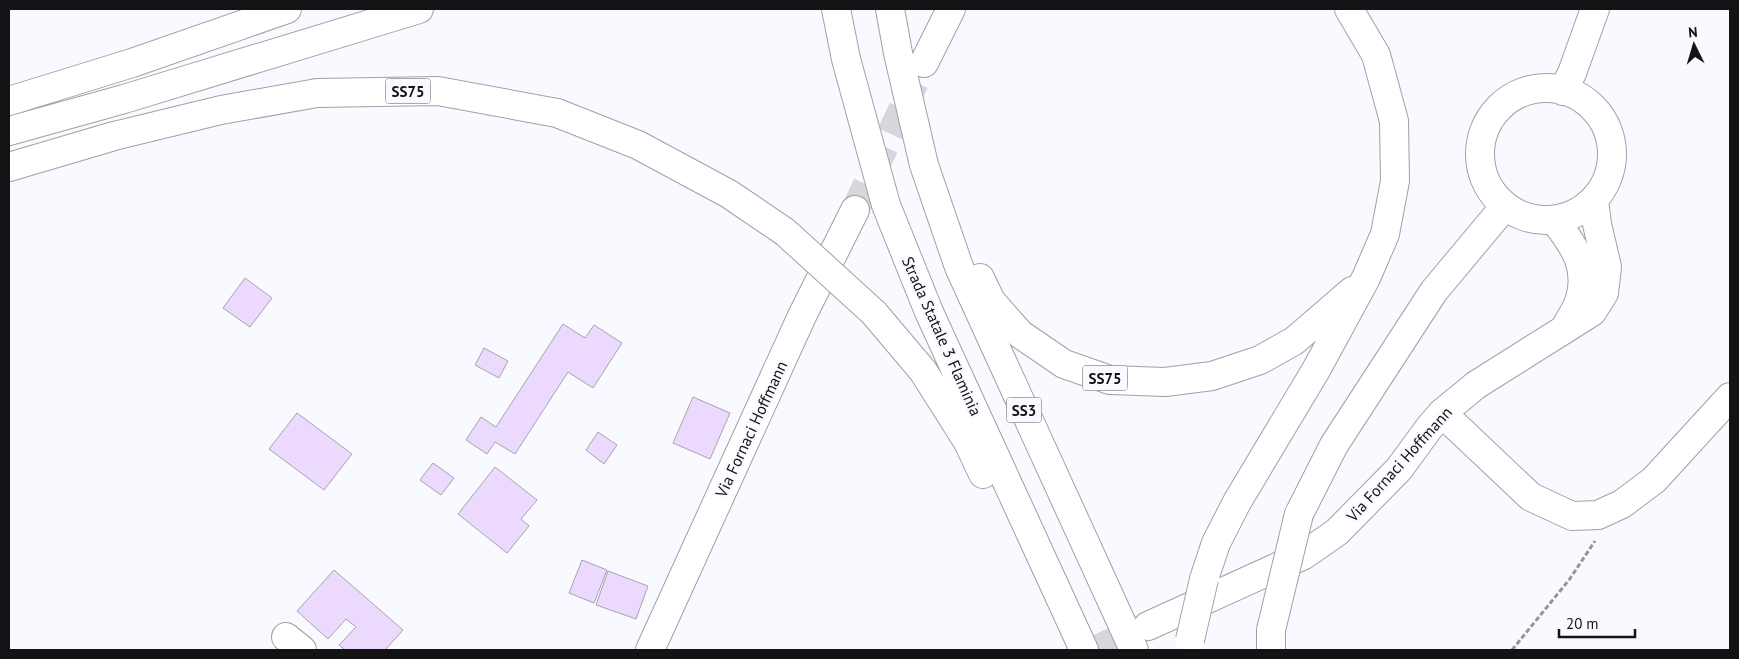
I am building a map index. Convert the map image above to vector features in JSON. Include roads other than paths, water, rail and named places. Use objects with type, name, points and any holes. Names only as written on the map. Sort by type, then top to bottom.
[{"type":"main road","points":[[9,101],[132,63],[287,9]]},
{"type":"main road","points":[[9,131],[124,99],[419,9]]},
{"type":"main road","name":"Strada Statale 3 Flaminia","points":[[836,9],[851,78],[886,205],[929,312],[1084,650]]},
{"type":"main road","name":"SS3","points":[[890,9],[898,53],[924,165],[959,267],[1134,650]]},
{"type":"main road","points":[[924,63],[951,9]]},
{"type":"main road","name":"SS75","points":[[1190,645],[1204,579],[1216,543],[1237,502],[1316,370],[1366,278],[1385,234],[1395,181],[1394,122],[1376,55],[1349,9]]},
{"type":"main road","points":[[1563,91],[1572,73],[1595,9]]},
{"type":"main road","points":[[1541,89],[1563,91],[1581,98],[1596,110],[1607,127],[1610,136],[1612,166],[1606,184],[1594,200],[1576,214],[1554,220],[1537,220],[1520,215],[1505,206],[1490,189],[1482,169],[1480,146],[1487,125],[1500,107],[1519,94],[1541,89]]},
{"type":"main road","name":"SS75","points":[[9,167],[114,136],[221,110],[316,93],[438,91],[557,113],[638,145],[729,194],[785,232],[874,312],[923,371],[968,442],[1067,650]]},
{"type":"main road","points":[[9,140],[124,99]]},
{"type":"main road","name":"SS75","points":[[924,165],[947,200],[971,259],[991,301],[1020,334],[1064,364],[1110,380],[1165,382],[1212,376],[1260,360],[1294,341],[1366,278]]},
{"type":"main road","name":"Via Fornaci Hoffmann","points":[[1148,626],[1304,555],[1337,532],[1399,469],[1442,413],[1476,385],[1592,312],[1604,293],[1606,267],[1594,200]]},
{"type":"main road","points":[[1271,640],[1299,514],[1334,445],[1434,292],[1505,206]]},
{"type":"main road","name":"Via Fornaci Hoffmann","points":[[650,650],[802,316],[855,210]]},
{"type":"main road","name":"Via Fornaci Hoffmann","points":[[1554,220],[1572,243],[1582,265],[1583,287],[1578,305],[1563,331]]},
{"type":"main road","points":[[1442,413],[1531,497],[1572,516],[1598,515],[1622,504],[1654,480],[1730,397]]},
{"type":"tunnel","points":[[855,210],[915,82]]},
{"type":"tunnel","points":[[1094,650],[1148,626]]}]
